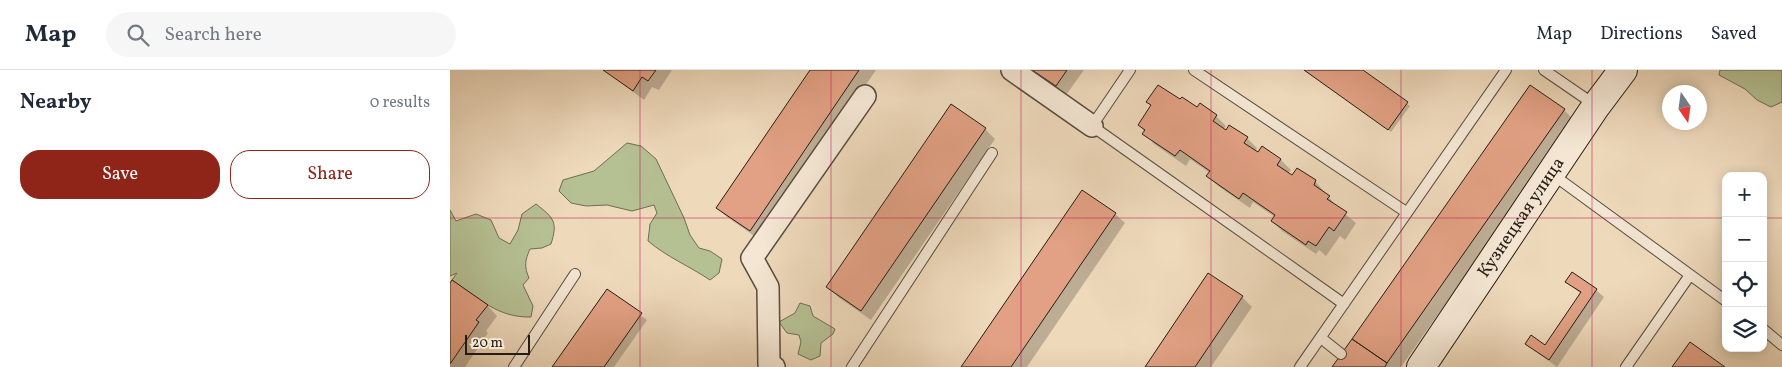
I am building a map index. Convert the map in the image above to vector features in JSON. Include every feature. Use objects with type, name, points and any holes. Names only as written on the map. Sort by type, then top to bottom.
[{"type":"street","points":[[1012,70],[1092,126]]},
{"type":"street","name":"Кузнецкая улица","points":[[1421,367],[1596,106],[1623,70]]},
{"type":"street","points":[[772,365],[768,287],[752,258],[865,96]]},
{"type":"lane","points":[[1130,70],[1092,126],[1344,304]]},
{"type":"lane","points":[[1194,70],[1406,212]]},
{"type":"lane","points":[[1300,367],[1506,70]]},
{"type":"lane","points":[[1544,70],[1596,106]]},
{"type":"lane","points":[[852,367],[992,153]]},
{"type":"lane","points":[[1551,173],[1722,298]]},
{"type":"lane","points":[[514,367],[575,274]]},
{"type":"lane","points":[[1626,367],[1690,275]]},
{"type":"lane","points":[[1767,332],[1782,345]]},
{"type":"lane","points":[[1320,338],[1341,354]]},
{"type":"green space","points":[[1720,70],[1782,70],[1782,102],[1771,107],[1757,100],[1745,89],[1719,75]]},
{"type":"green space","points":[[627,143],[641,146],[656,159],[690,235],[699,248],[710,251],[722,259],[719,273],[710,280],[648,241],[650,224],[657,213],[654,205],[632,211],[607,205],[586,206],[571,203],[559,191],[563,180],[594,171]]},
{"type":"green space","points":[[536,204],[553,221],[554,230],[551,244],[542,248],[530,249],[526,260],[526,270],[529,278],[523,285],[533,306],[531,317],[508,314],[489,306],[452,280],[457,273],[450,276],[450,210],[456,221],[476,214],[491,220],[499,238],[510,244],[518,230],[522,214]]},
{"type":"green space","points":[[800,303],[810,306],[813,316],[835,329],[833,334],[821,343],[820,356],[811,360],[798,354],[801,342],[799,335],[787,333],[779,322],[795,313]]},
{"type":"building","points":[[603,70],[656,70],[648,81],[642,77],[633,91]]},
{"type":"building","points":[[810,70],[859,70],[750,231],[716,208]]},
{"type":"building","points":[[1032,70],[1067,70],[1056,86]]},
{"type":"building","points":[[1304,70],[1363,70],[1408,102],[1388,130]]},
{"type":"building","points":[[1158,85],[1197,107],[1200,103],[1217,115],[1213,121],[1226,130],[1229,125],[1248,137],[1244,143],[1258,152],[1262,146],[1281,159],[1277,165],[1292,175],[1297,168],[1316,180],[1314,185],[1330,196],[1327,199],[1347,212],[1334,231],[1329,227],[1316,246],[1308,241],[1306,245],[1271,221],[1275,215],[1243,193],[1239,199],[1206,176],[1210,171],[1180,150],[1175,156],[1142,134],[1145,130],[1138,125],[1151,105],[1146,102]]},
{"type":"building","points":[[1530,85],[1565,109],[1387,363],[1352,339]]},
{"type":"building","points":[[951,104],[986,128],[861,311],[826,287]]},
{"type":"building","points":[[1082,190],[1116,213],[1011,367],[961,367]]},
{"type":"building","points":[[1572,272],[1597,289],[1549,360],[1525,344],[1531,335],[1545,345],[1581,292],[1565,282]]},
{"type":"building","points":[[1208,273],[1243,296],[1195,367],[1145,367]]},
{"type":"building","points":[[452,280],[488,305],[476,320],[479,322],[450,364],[450,283]]},
{"type":"building","points":[[607,289],[642,313],[604,367],[552,367]]},
{"type":"building","points":[[1352,339],[1387,363],[1385,367],[1332,367]]},
{"type":"building","points":[[1690,342],[1725,367],[1672,367]]}]
